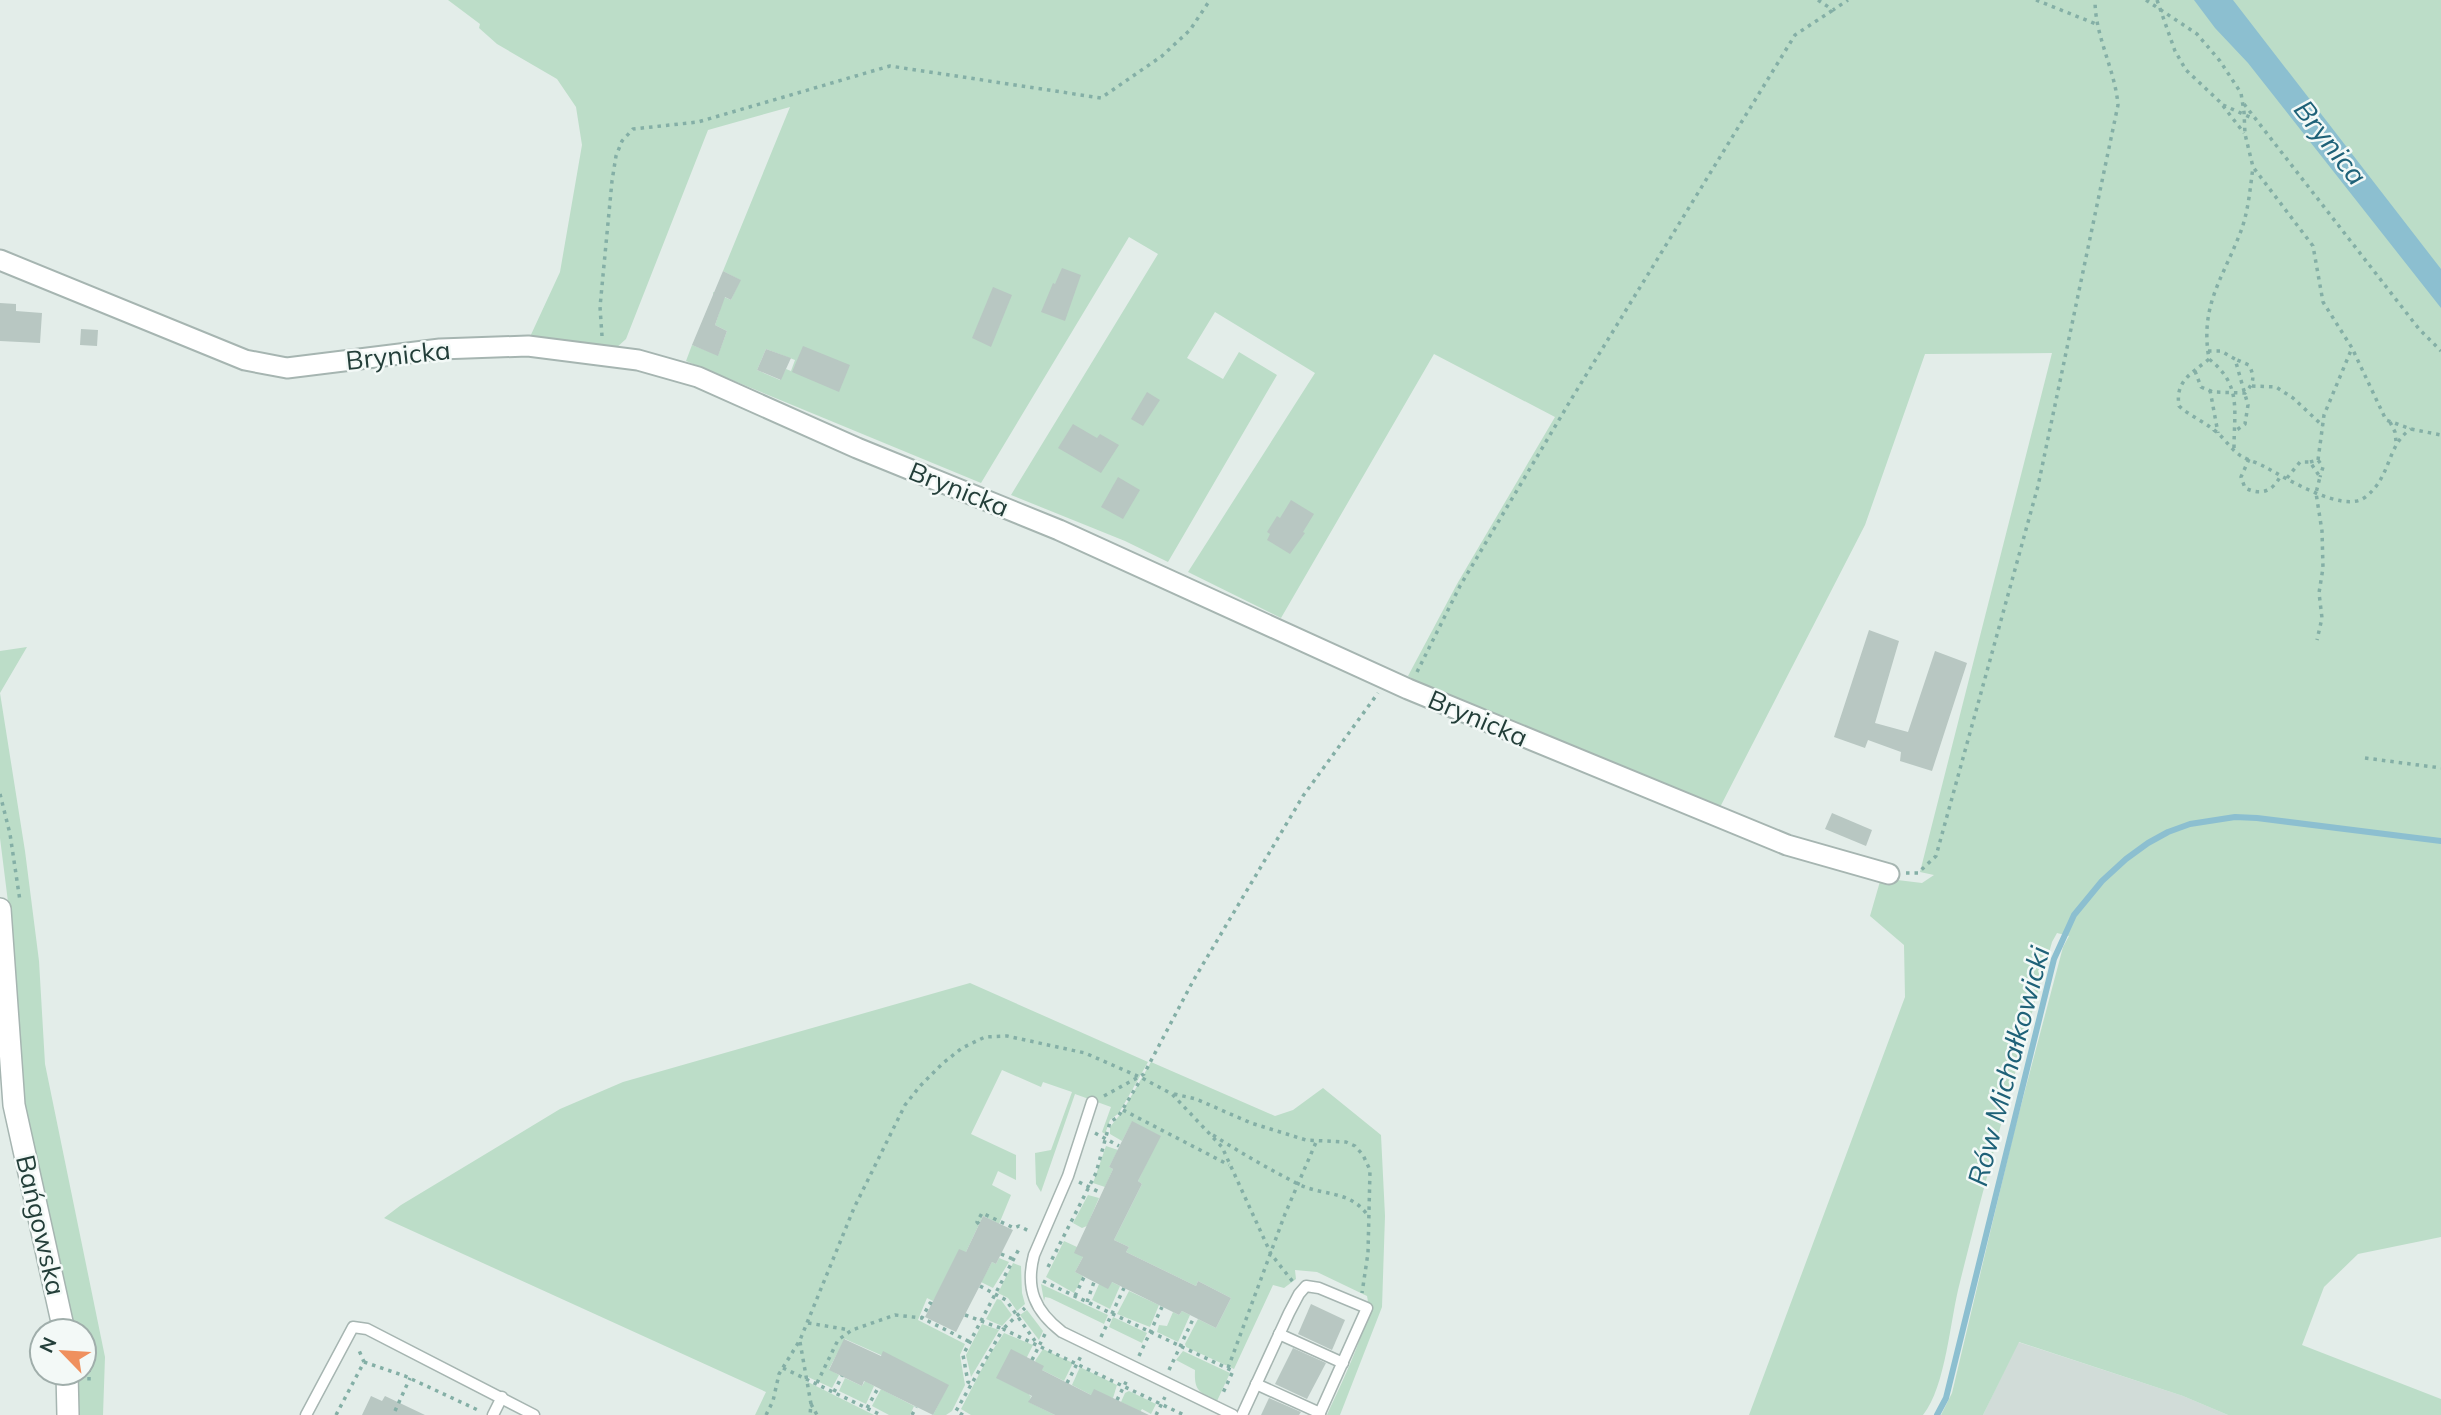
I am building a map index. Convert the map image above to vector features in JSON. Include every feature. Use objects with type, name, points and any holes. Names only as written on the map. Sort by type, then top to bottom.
[{"type":"street","name":"Brynicka","points":[[0,260],[246,360],[287,368],[452,349],[528,346],[638,360],[698,377],[857,448],[1059,530],[1408,689],[1787,845],[1889,874]]},
{"type":"street","name":"Bańgowska","points":[[10,909],[14,1105],[61,1317]]},
{"type":"street","points":[[67,1387],[68,1415]]},
{"type":"lane","points":[[1092,1102],[1066,1181],[1034,1255],[1031,1268],[1034,1300],[1046,1320],[1062,1332],[1233,1415]]},
{"type":"lane","points":[[1242,1415],[1256,1384],[1279,1334],[1306,1286],[1320,1288],[1367,1308],[1320,1414],[1256,1384]]},
{"type":"lane","points":[[306,1415],[353,1327],[367,1329],[534,1415]]},
{"type":"lane","points":[[1279,1334],[1343,1363]]},
{"type":"lane","points":[[493,1415],[502,1397]]},
{"type":"path","points":[[603,356],[600,307],[612,181],[616,156],[622,141],[633,129],[698,122],[890,66],[1101,98],[1162,56],[1190,30],[1210,0]]},
{"type":"path","points":[[1818,0],[1833,10]]},
{"type":"path","points":[[1408,689],[1460,586],[1794,36],[1849,0]]},
{"type":"path","points":[[2036,0],[2096,24]]},
{"type":"path","points":[[1889,874],[1918,873],[1936,856],[2038,486],[2119,105],[2117,89],[2096,24],[2095,0]]},
{"type":"path","points":[[2146,0],[2197,34],[2220,61],[2241,93],[2245,134],[2253,167],[2249,199],[2240,234],[2222,270],[2207,322],[2209,359],[2231,382],[2234,448]]},
{"type":"path","points":[[2157,0],[2175,51],[2186,70],[2222,104],[2245,134]]},
{"type":"path","points":[[2242,103],[2419,329],[2441,351]]},
{"type":"path","points":[[2222,104],[2256,120]]},
{"type":"path","points":[[2253,167],[2313,246],[2323,302],[2352,348],[2386,421],[2441,435]]},
{"type":"path","points":[[2317,640],[2322,618],[2319,593],[2323,568],[2322,531],[2316,493],[2323,467],[2318,460],[2324,415],[2352,348]]},
{"type":"path","points":[[2195,371],[2201,387],[2210,390],[2245,393],[2252,386],[2254,375],[2249,365],[2221,351],[2208,351]]},
{"type":"path","points":[[2209,359],[2185,379],[2177,393],[2179,407],[2218,433],[2239,455],[2316,493],[2347,501],[2361,500],[2376,488],[2387,471],[2401,435],[2411,429]]},
{"type":"path","points":[[2234,432],[2245,424],[2248,405],[2235,359]]},
{"type":"path","points":[[2252,386],[2276,387],[2294,398],[2323,426]]},
{"type":"path","points":[[2210,390],[2218,433]]},
{"type":"path","points":[[2390,422],[2397,443]]},
{"type":"path","points":[[2249,459],[2241,477],[2245,488],[2255,493],[2269,491],[2276,486],[2281,475]]},
{"type":"path","points":[[2287,478],[2300,462],[2318,460]]},
{"type":"path","points":[[2310,462],[2320,477]]},
{"type":"path","points":[[1216,1408],[1233,1371],[1041,1280],[1096,1173],[1110,1122],[1123,1110],[1194,981],[1303,796],[1387,680]]},
{"type":"path","points":[[2365,758],[2441,768]]},
{"type":"path","points":[[0,794],[9,834],[10,909]]},
{"type":"path","points":[[766,1415],[773,1401],[779,1374],[808,1323],[854,1208],[905,1105],[920,1086],[962,1048],[985,1037],[1007,1036],[1085,1053],[1141,1076],[1172,1094],[1222,1147],[1271,1254],[1292,1281],[1303,1289]]},
{"type":"path","points":[[1092,1102],[1141,1076]]},
{"type":"path","points":[[1172,1094],[1196,1099],[1251,1123],[1306,1140],[1346,1142],[1355,1146],[1370,1170],[1368,1253],[1362,1304]]},
{"type":"path","points":[[1123,1110],[1231,1166]]},
{"type":"path","points":[[1206,1129],[1252,1160],[1299,1184],[1354,1200],[1367,1215]]},
{"type":"path","points":[[1107,1139],[1119,1146]]},
{"type":"path","points":[[1228,1368],[1317,1140]]},
{"type":"path","points":[[1089,1187],[1101,1193]]},
{"type":"path","points":[[979,1224],[977,1222],[982,1213],[1014,1228],[1019,1226],[1029,1231]]},
{"type":"path","points":[[970,1383],[963,1355],[1034,1223]]},
{"type":"path","points":[[1001,1254],[1016,1260]]},
{"type":"path","points":[[1075,1296],[1084,1277]]},
{"type":"path","points":[[1087,1301],[1094,1282]]},
{"type":"path","points":[[980,1286],[1006,1300],[1039,1343]]},
{"type":"path","points":[[1107,1324],[1124,1288]]},
{"type":"path","points":[[922,1318],[930,1303],[932,1304]]},
{"type":"path","points":[[1146,1341],[1162,1307]]},
{"type":"path","points":[[963,1415],[955,1414],[970,1383],[1003,1329],[1017,1314]]},
{"type":"path","points":[[817,1384],[838,1340],[852,1330],[895,1315],[922,1318],[970,1342]]},
{"type":"path","points":[[965,1315],[1039,1343],[1184,1415]]},
{"type":"path","points":[[1175,1356],[1194,1317]]},
{"type":"path","points":[[808,1323],[852,1330]]},
{"type":"path","points":[[367,1329],[358,1348],[364,1362],[410,1378],[480,1412],[485,1400],[502,1397]]},
{"type":"path","points":[[800,1340],[805,1378],[811,1404],[817,1415]]},
{"type":"path","points":[[1032,1360],[1039,1343]]},
{"type":"path","points":[[336,1415],[364,1362]]},
{"type":"path","points":[[1068,1382],[1078,1362]]},
{"type":"path","points":[[783,1368],[880,1415]]},
{"type":"path","points":[[834,1392],[842,1376]]},
{"type":"path","points":[[395,1411],[410,1378]]},
{"type":"path","points":[[1117,1400],[1125,1384]]},
{"type":"path","points":[[867,1408],[878,1388]]},
{"type":"path","points":[[1156,1415],[1162,1402]]},
{"type":"path","points":[[810,1415],[811,1404]]},
{"type":"path","points":[[912,1415],[916,1407]]},
{"type":"shaded area","points":[[2018,1342],[2183,1396],[2228,1415],[1983,1415]]},
{"type":"green space","points":[[448,0],[2441,0],[2441,1237],[2358,1254],[2324,1287],[2302,1345],[2441,1399],[2441,1415],[2228,1415],[2183,1396],[2019,1342],[1983,1415],[1941,1415],[1952,1393],[2014,1132],[2063,947],[2069,936],[2057,933],[2052,942],[2016,1069],[1956,1297],[1942,1370],[1931,1403],[1923,1415],[1749,1415],[1905,997],[1904,945],[1870,916],[1881,878],[1922,883],[1934,875],[1920,872],[2052,353],[1925,354],[1865,525],[1716,815],[1427,689],[1408,676],[1457,584],[1555,417],[1434,354],[1281,618],[1188,572],[1315,373],[1215,312],[1187,358],[1223,379],[1239,352],[1277,375],[1168,562],[1125,541],[1011,495],[1158,254],[1129,237],[981,483],[686,361],[692,345],[718,355],[727,331],[715,325],[720,310],[715,308],[713,292],[731,300],[740,280],[723,271],[790,107],[708,130],[626,339],[615,349],[529,339],[560,272],[582,145],[576,107],[557,79],[497,44],[479,28],[480,24]],"holes":[[[766,349],[795,360],[791,371],[786,369],[780,380],[757,370]]]},
{"type":"green space","points":[[27,647],[0,693],[0,651]]},
{"type":"green space","points":[[0,693],[39,961],[45,1064],[97,1317],[72,1317],[40,1184],[18,1048],[14,950],[0,838]]},
{"type":"green space","points":[[970,983],[1148,1062],[1119,1113],[1110,1120],[1105,1134],[1102,1132],[1111,1107],[1075,1094],[1041,1192],[1036,1184],[1035,1153],[1051,1150],[1072,1092],[1043,1082],[1041,1087],[1002,1070],[971,1134],[1016,1155],[1016,1180],[998,1171],[992,1185],[1011,1195],[999,1224],[983,1216],[966,1252],[933,1301],[927,1298],[918,1320],[965,1344],[960,1355],[965,1385],[952,1411],[946,1415],[933,1415],[948,1385],[845,1339],[829,1369],[839,1375],[832,1388],[808,1377],[806,1381],[874,1415],[755,1415],[766,1392],[384,1218],[401,1205],[560,1109],[623,1082]]},
{"type":"green space","points":[[1151,1062],[1275,1116],[1293,1110],[1323,1088],[1381,1135],[1385,1216],[1382,1307],[1340,1415],[1327,1415],[1360,1338],[1368,1307],[1367,1296],[1317,1272],[1295,1270],[1296,1279],[1284,1288],[1273,1285],[1234,1369],[1186,1347],[1185,1344],[1198,1319],[1216,1328],[1231,1298],[1198,1281],[1196,1286],[1126,1252],[1129,1247],[1114,1240],[1142,1184],[1138,1181],[1160,1136],[1132,1122],[1122,1141],[1110,1134],[1110,1127],[1122,1112]]},
{"type":"green space","points":[[1106,1146],[1118,1150],[1109,1167],[1113,1169],[1105,1187],[1093,1183]]},
{"type":"green space","points":[[1088,1195],[1099,1198],[1087,1226],[1082,1228],[1073,1223]]},
{"type":"green space","points":[[1064,1241],[1077,1247],[1083,1257],[1075,1272],[1083,1276],[1074,1293],[1046,1277]]},
{"type":"green space","points":[[999,1258],[1009,1262],[993,1288],[981,1282],[992,1262],[996,1264]]},
{"type":"green space","points":[[1013,1263],[1021,1266],[1025,1304],[1017,1311],[1008,1298],[998,1293]]},
{"type":"green space","points":[[1112,1282],[1120,1286],[1110,1309],[1092,1300],[1099,1284]]},
{"type":"green space","points":[[1041,1284],[1108,1315],[1104,1324],[1050,1298],[1045,1297],[1044,1301]]},
{"type":"green space","points":[[1129,1291],[1159,1305],[1150,1327],[1117,1314]]},
{"type":"green space","points":[[997,1299],[1001,1300],[1012,1315],[1002,1326],[986,1319]]},
{"type":"green space","points":[[1027,1310],[1043,1331],[1039,1340],[1020,1315]]},
{"type":"green space","points":[[1182,1311],[1190,1315],[1178,1342],[1157,1332],[1159,1325],[1167,1326],[1173,1312],[1179,1315]]},
{"type":"green space","points":[[1113,1317],[1147,1333],[1142,1343],[1109,1327]]},
{"type":"green space","points":[[98,1323],[105,1357],[103,1415],[78,1415],[77,1387],[98,1387]]},
{"type":"green space","points":[[982,1324],[999,1330],[971,1377],[966,1355]]},
{"type":"green space","points":[[1004,1333],[1033,1345],[1027,1357],[1031,1396],[1029,1402],[1055,1415],[971,1415],[961,1409],[988,1357]]},
{"type":"green space","points":[[1043,1349],[1073,1363],[1064,1381],[1042,1370],[1035,1361]]},
{"type":"green space","points":[[1183,1351],[1230,1373],[1217,1401],[1199,1390],[1195,1382],[1195,1370],[1176,1360]]},
{"type":"green space","points":[[1080,1367],[1117,1385],[1113,1398],[1091,1395],[1072,1385]]},
{"type":"green space","points":[[845,1378],[862,1386],[865,1381],[874,1386],[866,1404],[839,1391]]},
{"type":"green space","points":[[881,1389],[914,1406],[910,1415],[889,1415],[872,1406]]},
{"type":"green space","points":[[1129,1391],[1156,1404],[1151,1414],[1142,1409],[1140,1412],[1121,1402]]},
{"type":"water","name":"Brynica","points":[[2194,0],[2233,0],[2441,269],[2441,308],[2248,63],[2215,28]]},
{"type":"building","points":[[1062,268],[1081,275],[1065,321],[1041,312]]},
{"type":"building","points":[[723,271],[741,280],[731,300],[725,297],[715,325],[727,331],[718,356],[692,345]]},
{"type":"building","points":[[993,287],[1012,295],[991,347],[972,338]]},
{"type":"building","points":[[0,303],[16,304],[16,311],[42,313],[40,343],[0,341]]},
{"type":"building","points":[[81,329],[98,330],[97,346],[80,345]]},
{"type":"building","points":[[803,346],[850,365],[839,392],[792,372]]},
{"type":"building","points":[[766,349],[791,358],[781,380],[757,370]]},
{"type":"building","points":[[1147,392],[1160,400],[1143,426],[1131,419]]},
{"type":"building","points":[[1073,424],[1097,438],[1100,434],[1119,445],[1101,473],[1058,448]]},
{"type":"building","points":[[1118,477],[1140,490],[1123,519],[1101,507]]},
{"type":"building","points":[[1291,500],[1314,514],[1290,554],[1267,540],[1270,534],[1267,532]]},
{"type":"building","points":[[1869,630],[1899,641],[1875,723],[1908,732],[1935,651],[1967,663],[1932,771],[1900,761],[1901,752],[1868,740],[1865,748],[1834,737]]},
{"type":"building","points":[[1832,813],[1872,830],[1866,846],[1825,829]]},
{"type":"building","points":[[1132,1121],[1161,1136],[1138,1181],[1142,1184],[1114,1240],[1129,1247],[1126,1252],[1196,1286],[1198,1281],[1231,1298],[1216,1328],[1182,1311],[1179,1315],[1112,1282],[1108,1289],[1075,1272],[1083,1257],[1074,1253],[1113,1169],[1109,1167]]},
{"type":"building","points":[[983,1216],[1013,1230],[996,1264],[992,1262],[956,1332],[925,1317],[959,1249],[966,1252]]},
{"type":"building","points":[[1311,1304],[1345,1320],[1332,1350],[1298,1334]]},
{"type":"building","points":[[844,1339],[881,1356],[883,1351],[949,1385],[933,1415],[864,1381],[862,1386],[829,1370]]},
{"type":"building","points":[[1293,1348],[1326,1363],[1307,1399],[1275,1384]]},
{"type":"building","points":[[1011,1349],[1044,1366],[1042,1370],[1091,1395],[1094,1389],[1149,1415],[1055,1415],[1028,1402],[1032,1396],[996,1378]]},
{"type":"building","points":[[371,1396],[382,1401],[385,1396],[425,1415],[362,1415]]},
{"type":"building","points":[[1269,1398],[1301,1412],[1299,1415],[1261,1415]]},
{"type":"waterway","name":"Rów Michałkowicki","points":[[1937,1415],[1946,1398],[2054,959],[2074,915],[2102,881],[2126,859],[2168,832],[2190,824],[2235,817],[2441,841]]}]
